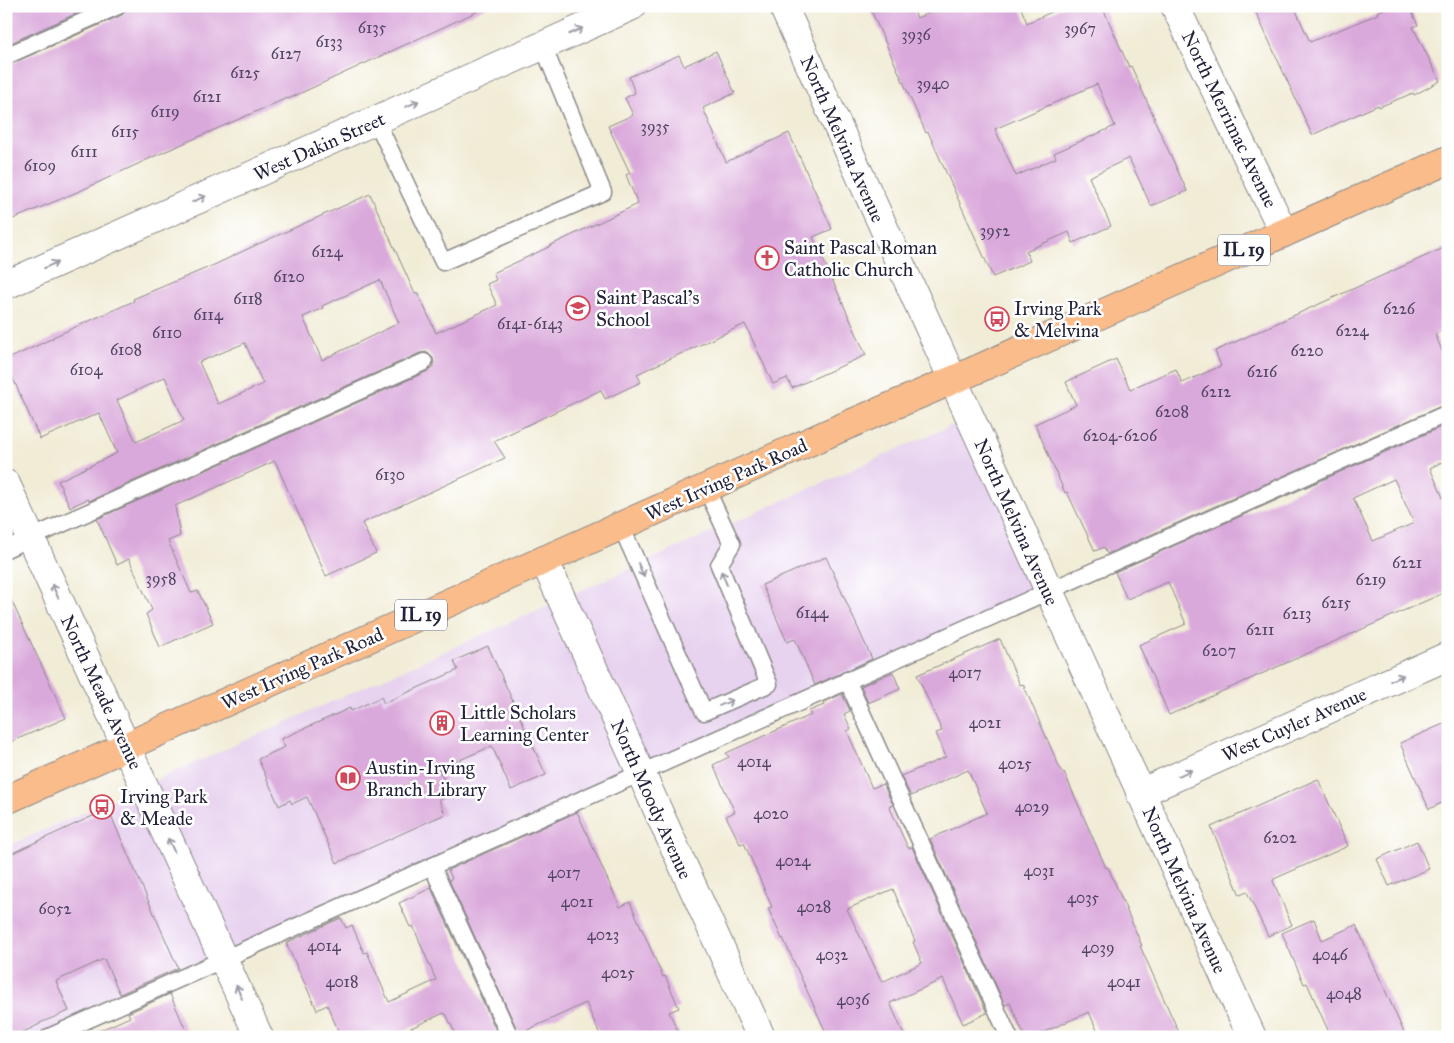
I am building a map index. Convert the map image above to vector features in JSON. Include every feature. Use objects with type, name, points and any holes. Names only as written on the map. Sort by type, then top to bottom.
[{"type":"main road","name":"West Irving Park Road","points":[[6,800],[1448,160]]},
{"type":"street","name":"West Dakin Street","points":[[6,285],[632,6]]},
{"type":"street","name":"North Melvina Avenue","points":[[783,6],[1252,1037]]},
{"type":"street","name":"North Merrimac Avenue","points":[[1176,6],[1284,233]]},
{"type":"street","name":"North Meade Avenue","points":[[6,484],[259,1037]]},
{"type":"street","name":"North Moody Avenue","points":[[544,560],[761,1037]]},
{"type":"street","name":"West Cuyler Avenue","points":[[1140,793],[1448,656]]},
{"type":"lane","points":[[6,56],[118,6]]},
{"type":"lane","points":[[376,120],[443,262],[595,196],[603,192],[543,46]]},
{"type":"lane","points":[[6,549],[424,362]]},
{"type":"lane","points":[[49,1037],[1448,413]]},
{"type":"lane","points":[[706,488],[732,544],[719,565],[780,710]]},
{"type":"lane","points":[[620,526],[704,712],[769,684]]},
{"type":"lane","points":[[847,680],[1009,1037]]},
{"type":"lane","points":[[432,866],[510,1037]]},
{"type":"shaded area","points":[[970,417],[1046,589],[41,1037],[6,1037],[6,847]]},
{"type":"building","points":[[6,6],[93,6],[6,45]]},
{"type":"building","points":[[128,6],[489,6],[288,99],[6,222],[6,66],[122,15]]},
{"type":"building","points":[[869,6],[912,6],[917,18],[945,6],[1020,6],[1027,23],[1065,6],[1102,6],[1187,191],[1151,206],[1129,158],[1089,177],[1111,226],[1073,243],[1069,232],[1026,251],[1030,261],[993,277],[928,132],[926,133]],"holes":[[[1097,84],[1115,126],[1054,153],[1056,158],[1016,176],[995,129]]]},
{"type":"building","points":[[1253,6],[1294,6],[1310,42],[1378,14],[1377,12],[1390,6],[1409,6],[1418,25],[1413,27],[1440,81],[1414,95],[1413,93],[1379,107],[1378,105],[1312,135]]},
{"type":"building","points":[[716,51],[735,93],[703,108],[726,162],[789,133],[832,229],[813,237],[866,355],[792,388],[787,378],[773,384],[745,324],[637,374],[641,382],[605,399],[601,390],[494,441],[505,458],[362,523],[376,553],[326,576],[275,461],[175,506],[180,536],[168,541],[191,593],[198,591],[213,623],[160,647],[146,614],[152,610],[129,559],[117,565],[97,519],[428,371],[434,364],[433,358],[426,352],[420,353],[89,501],[88,499],[70,507],[58,481],[117,453],[99,413],[40,439],[6,360],[134,301],[133,299],[214,265],[370,194],[415,294],[418,293],[436,333],[497,305],[487,284],[496,280],[493,273],[638,204],[626,175],[630,173],[608,126],[633,115],[625,98],[635,93],[629,77],[679,55],[684,66]],"holes":[[[380,280],[399,323],[322,360],[303,317],[323,308],[322,306]],[[245,343],[263,384],[218,404],[199,362]],[[165,377],[184,420],[136,442],[117,400]]]},
{"type":"building","points":[[1448,246],[1448,328],[1435,334],[1448,365],[1448,403],[1107,554],[1104,547],[1095,551],[1067,492],[1065,493],[1035,424],[1076,405],[1066,382],[1116,359],[1130,389],[1176,369],[1182,383],[1221,366],[1215,351]]},
{"type":"building","points":[[1448,424],[1448,459],[1430,468],[1448,509],[1448,591],[1169,715],[1139,645],[1186,624],[1168,582],[1127,599],[1115,572]],"holes":[[[1394,479],[1414,523],[1373,541],[1353,498]]]},
{"type":"building","points":[[826,557],[872,659],[815,685],[795,639],[787,642],[762,585]]},
{"type":"building","points":[[6,589],[66,718],[6,744]]},
{"type":"building","points":[[1000,639],[1020,685],[1023,684],[1062,773],[1064,772],[1106,868],[1108,867],[1142,946],[1140,946],[1181,1037],[1100,1037],[1089,1012],[1033,1037],[1025,1037],[1010,1003],[1005,1005],[930,839],[987,813],[968,770],[911,796],[901,776],[946,757],[936,733],[942,731],[917,675]]},
{"type":"building","points":[[488,646],[546,775],[511,790],[492,746],[439,769],[451,795],[439,800],[445,814],[337,863],[307,797],[292,804],[290,800],[279,806],[258,759],[285,747],[281,739],[350,708],[351,711],[381,697],[384,703],[458,670],[454,661]]},
{"type":"building","points":[[893,672],[900,689],[868,703],[861,686]]},
{"type":"building","points":[[842,694],[850,711],[844,714],[851,729],[847,731],[872,788],[883,784],[893,805],[889,806],[908,848],[912,847],[987,1013],[963,1024],[943,979],[890,1003],[905,1037],[828,1037],[768,908],[772,907],[744,843],[740,844],[726,816],[735,812],[713,765],[729,757],[726,753],[811,715],[809,711],[824,705],[823,703]],"holes":[[[893,889],[915,941],[913,942],[922,963],[882,982],[847,909]]]},
{"type":"building","points":[[1448,722],[1448,800],[1429,809],[1400,743]]},
{"type":"building","points":[[1318,779],[1348,846],[1274,879],[1273,881],[1292,925],[1268,936],[1247,892],[1240,895],[1211,827]]},
{"type":"building","points":[[108,809],[178,968],[120,994],[104,959],[56,981],[69,1011],[13,1037],[6,1037],[6,856]]},
{"type":"building","points":[[577,812],[620,907],[630,902],[663,977],[665,976],[679,1008],[669,1012],[681,1037],[601,1037],[586,1003],[519,1034],[449,880],[452,878],[448,870]]},
{"type":"building","points":[[1417,841],[1429,869],[1389,886],[1377,859]]},
{"type":"building","points":[[431,888],[499,1037],[457,1037],[444,1013],[391,1037],[341,1037],[327,1005],[317,1010],[286,943],[341,918],[346,928],[352,925],[364,953],[367,952],[389,1002],[436,980],[413,926],[410,927],[399,903]]},
{"type":"building","points":[[1314,919],[1322,940],[1356,925],[1406,1037],[1331,1037],[1307,983],[1304,984],[1282,933]]},
{"type":"building","points":[[170,994],[189,1037],[85,1037],[130,1017],[128,1013]]},
{"type":"place","name":"Saint Pascal Roman Catholic Church","points":[[767,258]]},
{"type":"place","name":"Saint Pascal's School","points":[[578,308]]},
{"type":"place","name":"Irving Park & Melvina","points":[[997,319]]},
{"type":"place","name":"Little Scholars Learning Center","points":[[442,723]]},
{"type":"place","name":"Austin-Irving Branch Library","points":[[348,778]]},
{"type":"place","name":"Irving Park & Meade","points":[[102,807]]}]
